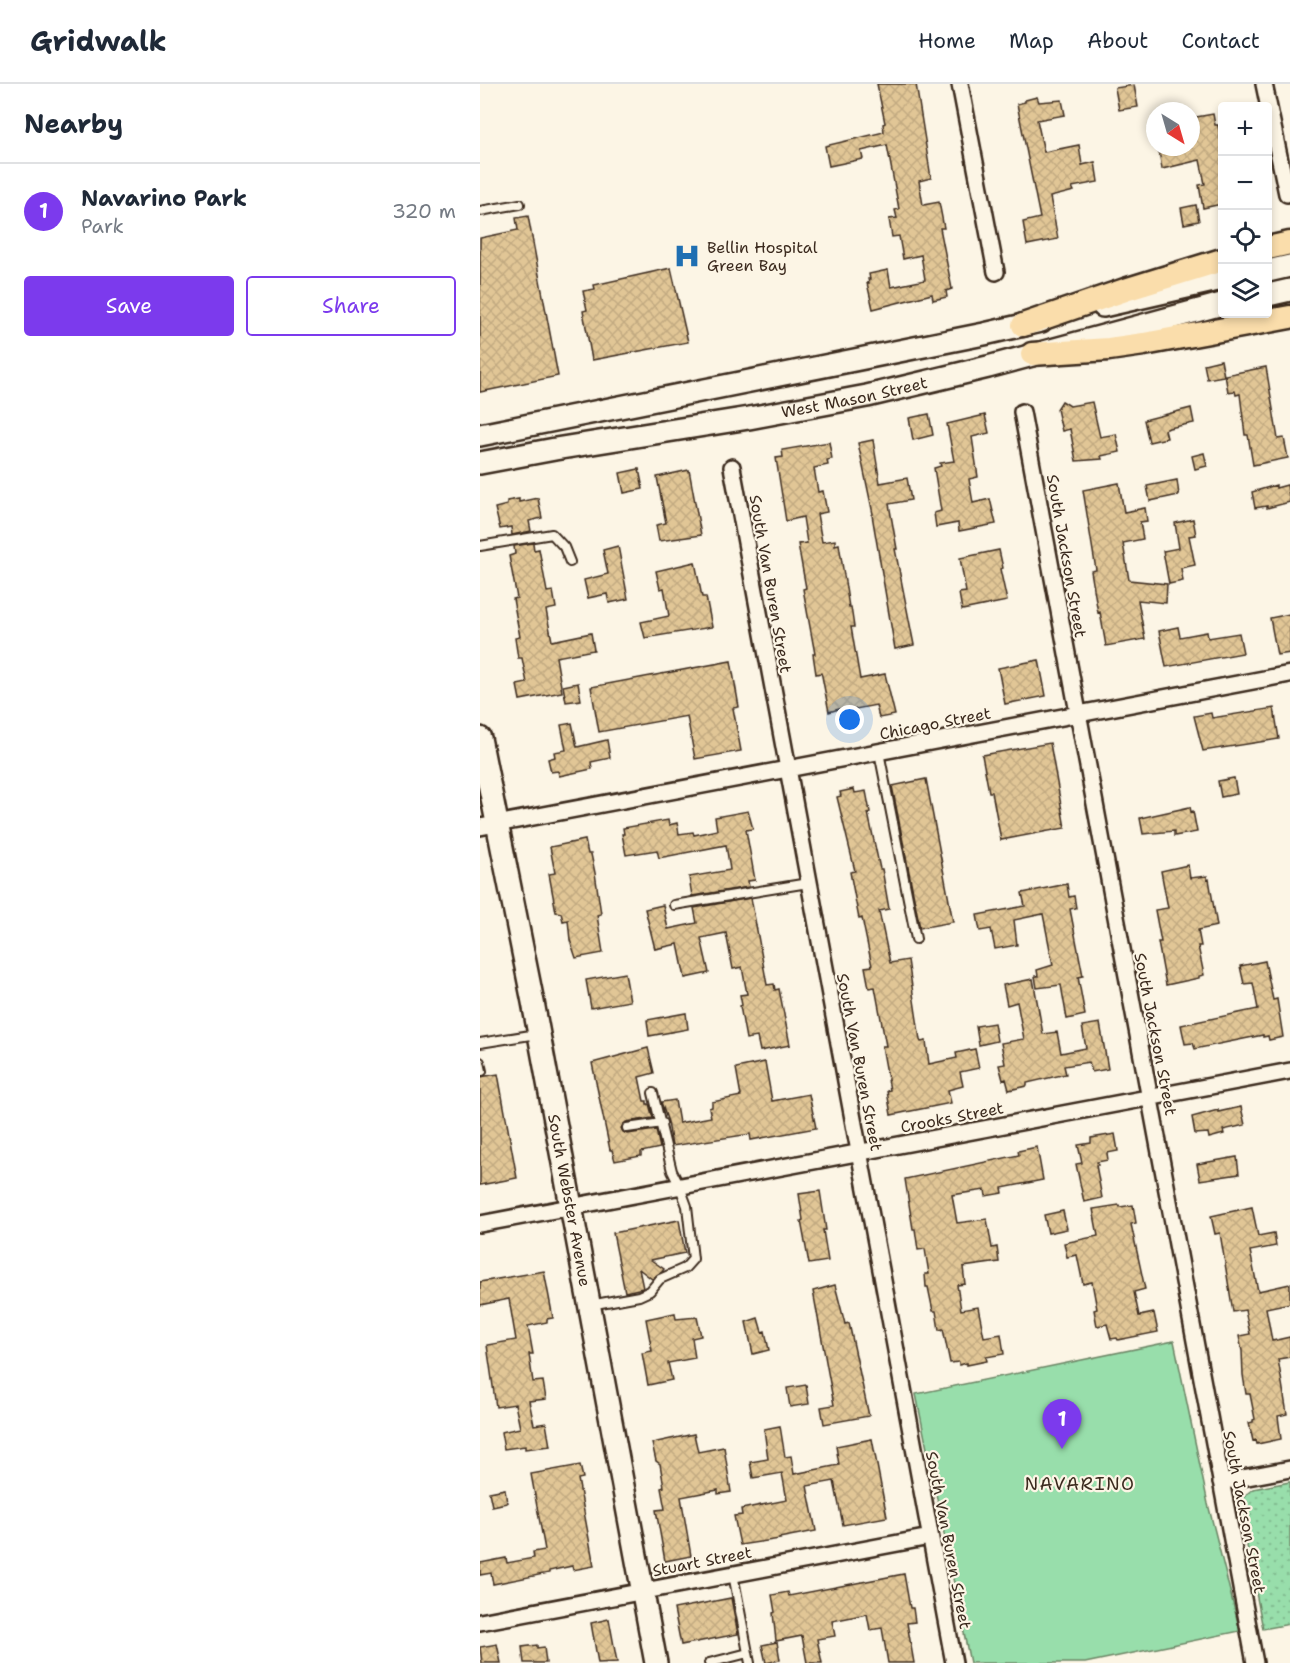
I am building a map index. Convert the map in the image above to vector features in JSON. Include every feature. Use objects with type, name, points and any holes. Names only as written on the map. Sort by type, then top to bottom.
[{"type":"main road","points":[[1272,247],[1290,243]]},
{"type":"main road","points":[[1023,325],[1218,261]]},
{"type":"main road","points":[[1272,270],[1290,266]]},
{"type":"main road","points":[[480,435],[1023,325],[1218,280]]},
{"type":"main road","points":[[1272,294],[1290,290]]},
{"type":"main road","name":"West Mason Street","points":[[480,463],[845,400],[988,367],[1218,305]]},
{"type":"main road","points":[[1032,354],[1109,349],[1144,344],[1290,317]]},
{"type":"main road","name":"South Webster Avenue","points":[[480,738],[489,825],[539,1033],[656,1663]]},
{"type":"street","points":[[960,84],[996,272]]},
{"type":"street","points":[[1264,84],[1287,194]]},
{"type":"street","name":"South Jackson Street","points":[[1022,412],[1255,1663]]},
{"type":"street","name":"South Van Buren Street","points":[[732,467],[954,1663]]},
{"type":"street","name":"Chicago Street","points":[[489,825],[1290,674]]},
{"type":"street","name":"Crooks Street","points":[[480,1224],[1290,1071]]},
{"type":"street","points":[[1221,1482],[1290,1469]]},
{"type":"street","name":"Stuart Street","points":[[480,1622],[930,1537]]},
{"type":"lane","points":[[480,211],[520,204]]},
{"type":"lane","points":[[480,546],[552,534],[564,547],[570,562]]},
{"type":"lane","points":[[879,752],[916,939]]},
{"type":"lane","points":[[674,905],[808,883]]},
{"type":"lane","points":[[480,1043],[539,1033]]},
{"type":"lane","points":[[480,1062],[482,1071]]},
{"type":"lane","points":[[589,1305],[631,1298],[650,1291],[660,1279],[685,1268],[693,1259],[687,1206],[672,1171],[653,1093]]},
{"type":"lane","points":[[627,1128],[662,1123]]},
{"type":"lane","points":[[733,1574],[750,1663]]},
{"type":"lane","points":[[709,1663],[748,1653]]},
{"type":"green space","points":[[1174,1341],[1208,1504],[1240,1631],[1085,1663],[970,1663],[916,1394]]},
{"type":"green space","points":[[1290,1482],[1290,1624],[1263,1629],[1240,1509],[1242,1498],[1253,1489]]},
{"type":"building","points":[[877,84],[916,84],[931,178],[919,181],[923,205],[939,202],[944,228],[940,228],[952,289],[946,291],[947,297],[933,300],[932,294],[873,309],[867,283],[870,279],[869,274],[888,270],[891,287],[925,280],[921,255],[903,259],[899,236],[892,237],[889,219],[897,218],[895,210],[899,209],[887,145],[861,151],[863,159],[829,166],[825,146],[884,132],[883,124],[885,123]]},
{"type":"building","points":[[1134,85],[1138,107],[1119,110],[1115,88]]},
{"type":"building","points":[[1037,97],[1039,102],[1062,100],[1065,115],[1037,120],[1044,152],[1079,145],[1082,165],[1095,162],[1098,182],[1072,187],[1074,191],[1050,197],[1058,239],[1027,245],[1023,222],[1040,218],[1017,104]]},
{"type":"building","points":[[1213,114],[1215,125],[1218,125],[1218,205],[1203,208],[1199,185],[1205,184],[1200,160],[1162,169],[1160,156],[1200,156],[1200,116]]},
{"type":"building","points":[[1196,205],[1199,221],[1184,224],[1181,208]]},
{"type":"building","points":[[528,216],[558,376],[480,392],[480,238],[518,230],[516,218]]},
{"type":"building","points":[[671,268],[688,342],[592,360],[583,311],[587,310],[583,291],[595,289],[594,285]]},
{"type":"building","points":[[1221,360],[1224,376],[1207,379],[1204,364]]},
{"type":"building","points":[[1266,367],[1278,439],[1284,438],[1288,458],[1253,465],[1248,435],[1245,435],[1240,394],[1236,395],[1235,391],[1228,392],[1225,375]]},
{"type":"building","points":[[1062,401],[1070,406],[1092,402],[1100,437],[1116,434],[1120,452],[1101,456],[1102,459],[1076,461],[1070,429],[1062,431],[1057,409]]},
{"type":"building","points":[[1191,408],[1194,423],[1169,428],[1165,430],[1167,438],[1149,442],[1144,420]]},
{"type":"building","points":[[929,414],[933,435],[913,440],[909,418]]},
{"type":"building","points":[[985,415],[989,433],[972,437],[978,477],[969,479],[973,503],[990,499],[996,524],[959,531],[958,523],[936,527],[934,513],[941,511],[934,468],[941,466],[940,463],[954,461],[947,424]]},
{"type":"building","points":[[873,440],[880,483],[907,478],[911,500],[889,504],[897,549],[895,549],[914,645],[895,649],[873,514],[858,443]]},
{"type":"building","points":[[829,442],[832,459],[827,460],[828,465],[814,468],[818,492],[823,491],[827,512],[817,514],[822,542],[835,540],[835,545],[839,544],[849,607],[851,607],[854,627],[851,627],[860,679],[885,674],[895,715],[879,718],[876,705],[829,712],[821,673],[816,674],[813,654],[815,654],[803,589],[806,588],[798,544],[807,543],[803,517],[786,521],[776,458],[783,457],[782,450]]},
{"type":"building","points":[[1204,453],[1207,466],[1195,469],[1192,456]]},
{"type":"building","points":[[639,469],[643,489],[624,493],[620,473]]},
{"type":"building","points":[[689,470],[701,535],[659,541],[656,525],[666,523],[657,477]]},
{"type":"building","points":[[1177,480],[1179,495],[1150,501],[1147,486]]},
{"type":"building","points":[[1119,483],[1124,512],[1145,508],[1147,521],[1140,522],[1143,539],[1123,543],[1129,580],[1167,584],[1166,603],[1138,600],[1145,639],[1106,646],[1091,571],[1096,570],[1083,490]]},
{"type":"building","points":[[1276,485],[1276,488],[1287,485],[1290,502],[1267,508],[1267,506],[1255,508],[1252,492]]},
{"type":"building","points":[[538,498],[542,518],[529,521],[531,531],[512,535],[511,527],[500,529],[495,508],[507,505],[507,501],[519,499],[519,502]]},
{"type":"building","points":[[1193,519],[1196,535],[1189,536],[1195,565],[1181,568],[1183,581],[1169,584],[1163,551],[1179,548],[1175,523]]},
{"type":"building","points":[[533,543],[534,550],[539,549],[547,592],[553,591],[556,608],[546,610],[552,641],[591,633],[594,650],[556,657],[562,692],[520,700],[517,685],[527,683],[522,658],[518,658],[515,638],[520,637],[513,599],[517,598],[509,556],[515,554],[514,546]]},
{"type":"building","points":[[618,546],[628,599],[609,603],[607,594],[588,598],[584,580],[608,574],[603,550]]},
{"type":"building","points":[[999,550],[1003,568],[1000,569],[1007,601],[962,610],[959,593],[966,592],[960,558]]},
{"type":"building","points":[[695,562],[702,597],[706,597],[712,627],[645,638],[641,622],[669,616],[664,588],[660,589],[656,571]]},
{"type":"building","points":[[1290,614],[1290,653],[1277,655],[1270,618]]},
{"type":"building","points":[[1178,627],[1180,637],[1207,632],[1208,638],[1239,633],[1243,653],[1166,667],[1159,631]]},
{"type":"building","points":[[1039,660],[1046,696],[1005,704],[998,668]]},
{"type":"building","points":[[731,661],[739,707],[733,708],[741,751],[695,759],[687,716],[599,732],[591,687]]},
{"type":"building","points":[[578,683],[581,700],[566,702],[563,686]]},
{"type":"building","points":[[1274,708],[1279,739],[1203,751],[1194,716],[1211,713],[1212,718]]},
{"type":"building","points":[[572,723],[577,747],[607,740],[610,758],[591,762],[592,769],[559,776],[558,771],[551,772],[548,759],[555,757],[554,752],[566,750],[561,725]]},
{"type":"building","points":[[1050,743],[1065,828],[1001,840],[982,755]]},
{"type":"building","points":[[1234,778],[1237,794],[1221,797],[1218,781]]},
{"type":"building","points":[[926,779],[953,922],[920,928],[892,786]]},
{"type":"building","points":[[854,789],[855,793],[866,791],[870,812],[868,813],[889,909],[879,911],[890,963],[908,960],[920,1040],[921,1042],[926,1041],[929,1064],[957,1058],[956,1053],[975,1049],[979,1068],[960,1072],[963,1086],[948,1090],[951,1103],[891,1115],[887,1091],[890,1090],[882,1046],[886,1046],[875,987],[869,988],[865,967],[872,966],[862,918],[859,919],[850,872],[855,871],[837,797],[841,796],[840,792]]},
{"type":"building","points":[[1190,807],[1191,812],[1193,811],[1197,832],[1174,836],[1174,831],[1143,834],[1140,818]]},
{"type":"building","points":[[748,811],[753,829],[746,830],[755,880],[748,881],[749,887],[692,896],[689,877],[730,870],[726,845],[659,858],[657,850],[626,855],[623,828],[668,820],[669,825],[677,823],[679,834],[693,832],[694,835],[717,830],[715,817]]},
{"type":"building","points":[[585,840],[595,873],[601,914],[597,915],[603,953],[576,958],[570,940],[568,920],[563,921],[561,913],[556,912],[549,874],[555,873],[550,847]]},
{"type":"building","points":[[1188,865],[1190,878],[1207,876],[1207,880],[1209,879],[1217,926],[1198,930],[1201,946],[1198,946],[1204,975],[1166,985],[1155,910],[1168,908],[1161,871]]},
{"type":"building","points":[[1067,884],[1069,897],[1074,896],[1076,908],[1070,909],[1083,976],[1078,977],[1085,1015],[1067,1019],[1061,985],[1037,988],[1035,976],[1038,976],[1037,970],[1053,965],[1043,914],[1014,920],[1017,945],[995,949],[991,929],[980,931],[977,915],[1025,906],[1022,893]]},
{"type":"building","points":[[751,898],[767,985],[774,984],[775,990],[779,989],[790,1045],[760,1051],[757,1037],[746,1039],[740,1006],[742,1005],[740,995],[747,994],[742,967],[733,969],[726,933],[701,938],[709,973],[685,978],[678,944],[655,949],[645,909],[663,905],[668,929],[697,923],[694,908]]},
{"type":"building","points":[[1265,961],[1273,1000],[1277,999],[1283,1037],[1269,1040],[1268,1036],[1263,1037],[1263,1035],[1195,1049],[1193,1043],[1185,1044],[1181,1025],[1258,1009],[1253,983],[1244,984],[1240,966]]},
{"type":"building","points":[[625,973],[630,1001],[591,1008],[586,980]]},
{"type":"building","points":[[1033,979],[1043,1034],[1057,1032],[1061,1053],[1086,1048],[1082,1026],[1100,1023],[1108,1069],[1092,1072],[1089,1062],[1064,1066],[1066,1074],[1027,1083],[1027,1086],[1009,1090],[1006,1079],[1003,1080],[999,1065],[1005,1064],[1001,1043],[1024,1039],[1017,1002],[1007,1005],[1003,985]]},
{"type":"building","points":[[686,1013],[688,1029],[649,1036],[647,1020]]},
{"type":"building","points":[[994,1023],[997,1041],[979,1045],[976,1026]]},
{"type":"building","points":[[648,1048],[654,1073],[639,1077],[644,1101],[649,1104],[653,1118],[626,1122],[621,1128],[627,1134],[656,1130],[660,1148],[641,1152],[641,1156],[615,1161],[612,1150],[610,1150],[592,1063]]},
{"type":"building","points":[[765,1062],[772,1101],[809,1094],[816,1128],[751,1140],[750,1134],[672,1146],[668,1122],[661,1102],[675,1100],[679,1123],[711,1117],[709,1108],[712,1107],[712,1102],[741,1096],[736,1068]]},
{"type":"building","points":[[498,1074],[517,1178],[480,1185],[480,1077]]},
{"type":"building","points":[[1241,1107],[1245,1125],[1223,1130],[1224,1134],[1209,1138],[1208,1133],[1195,1134],[1192,1117]]},
{"type":"building","points":[[1115,1134],[1118,1151],[1107,1153],[1108,1160],[1097,1162],[1098,1165],[1096,1165],[1102,1198],[1084,1202],[1076,1164],[1082,1163],[1078,1145],[1091,1143],[1091,1138]]},
{"type":"building","points":[[1037,1147],[1043,1180],[1002,1188],[1003,1193],[986,1196],[985,1190],[952,1195],[957,1223],[987,1219],[992,1248],[997,1247],[999,1262],[963,1267],[965,1284],[957,1285],[961,1310],[978,1307],[984,1337],[1001,1334],[1004,1354],[986,1357],[987,1361],[967,1365],[967,1363],[959,1365],[959,1362],[950,1363],[943,1329],[939,1330],[936,1311],[933,1311],[928,1287],[926,1287],[925,1274],[929,1274],[925,1249],[918,1250],[905,1179],[1019,1155],[1018,1151]]},
{"type":"building","points":[[1237,1157],[1239,1174],[1200,1180],[1197,1164]]},
{"type":"building","points":[[820,1191],[828,1261],[809,1264],[801,1221],[803,1220],[799,1194]]},
{"type":"building","points":[[1119,1205],[1120,1207],[1133,1205],[1136,1223],[1131,1224],[1145,1289],[1134,1292],[1139,1316],[1154,1313],[1158,1332],[1118,1340],[1117,1338],[1111,1339],[1107,1324],[1097,1326],[1094,1310],[1097,1309],[1092,1282],[1083,1284],[1077,1255],[1067,1257],[1064,1243],[1098,1236],[1093,1209]]},
{"type":"building","points":[[1252,1207],[1258,1236],[1274,1233],[1276,1246],[1250,1251],[1258,1291],[1290,1284],[1290,1303],[1266,1308],[1272,1341],[1290,1337],[1290,1357],[1278,1359],[1287,1414],[1278,1416],[1281,1439],[1257,1444],[1256,1440],[1253,1441],[1249,1423],[1255,1419],[1250,1394],[1246,1394],[1239,1336],[1250,1334],[1245,1310],[1233,1312],[1220,1233],[1215,1234],[1211,1216]]},
{"type":"building","points":[[1063,1211],[1067,1229],[1048,1233],[1044,1215]]},
{"type":"building","points":[[679,1220],[685,1253],[651,1260],[664,1269],[662,1272],[652,1279],[639,1269],[643,1288],[625,1292],[613,1233]]},
{"type":"building","points":[[544,1271],[553,1318],[547,1319],[547,1322],[528,1326],[533,1354],[529,1354],[533,1382],[543,1381],[546,1399],[529,1401],[534,1425],[546,1423],[550,1446],[504,1449],[501,1432],[520,1428],[515,1404],[496,1407],[487,1345],[516,1340],[509,1299],[480,1305],[480,1282]]},
{"type":"building","points":[[835,1285],[845,1324],[849,1323],[869,1416],[824,1424],[821,1407],[834,1405],[813,1291]]},
{"type":"building","points":[[675,1313],[676,1319],[697,1317],[701,1336],[692,1338],[695,1358],[668,1363],[672,1380],[648,1385],[642,1353],[652,1351],[646,1319]]},
{"type":"building","points":[[758,1318],[762,1332],[765,1331],[769,1350],[753,1354],[746,1322]]},
{"type":"building","points":[[806,1385],[809,1404],[790,1407],[787,1388]]},
{"type":"building","points":[[780,1426],[785,1457],[791,1456],[794,1474],[839,1465],[836,1446],[872,1439],[887,1517],[843,1525],[834,1481],[807,1486],[816,1531],[740,1545],[734,1516],[742,1515],[741,1509],[787,1500],[782,1473],[753,1478],[750,1462],[768,1459],[764,1429]]},
{"type":"building","points":[[694,1434],[698,1452],[724,1447],[731,1492],[718,1494],[718,1490],[681,1497],[691,1556],[665,1561],[656,1510],[665,1509],[661,1488],[664,1487],[660,1464],[656,1461],[652,1443]]},
{"type":"building","points":[[580,1465],[583,1478],[578,1479],[594,1566],[573,1570],[572,1566],[493,1584],[491,1573],[480,1575],[480,1563],[506,1558],[507,1563],[534,1558],[533,1552],[545,1550],[531,1474]]},
{"type":"building","points":[[505,1489],[507,1503],[492,1506],[489,1492]]},
{"type":"building","points":[[904,1574],[915,1622],[907,1623],[914,1663],[888,1663],[882,1628],[870,1630],[867,1614],[832,1621],[835,1636],[817,1639],[822,1663],[807,1663],[802,1636],[776,1641],[772,1595],[788,1592],[789,1596]]},
{"type":"building","points":[[731,1598],[738,1634],[681,1645],[674,1609]]},
{"type":"building","points":[[609,1619],[617,1662],[598,1663],[591,1623]]},
{"type":"building","points":[[777,1642],[780,1660],[766,1663],[762,1645]]},
{"type":"building","points":[[497,1644],[501,1663],[482,1663],[480,1647]]},
{"type":"building","points":[[537,1645],[537,1648],[544,1647],[546,1663],[524,1663],[522,1647]]},
{"type":"place","name":"Bellin Hospital Green Bay","points":[[687,256]]},
{"type":"place","name":"Navarino Park","points":[[1062,1449]]},
{"type":"district","name":"NAVARINO","points":[[1080,1484]]}]
